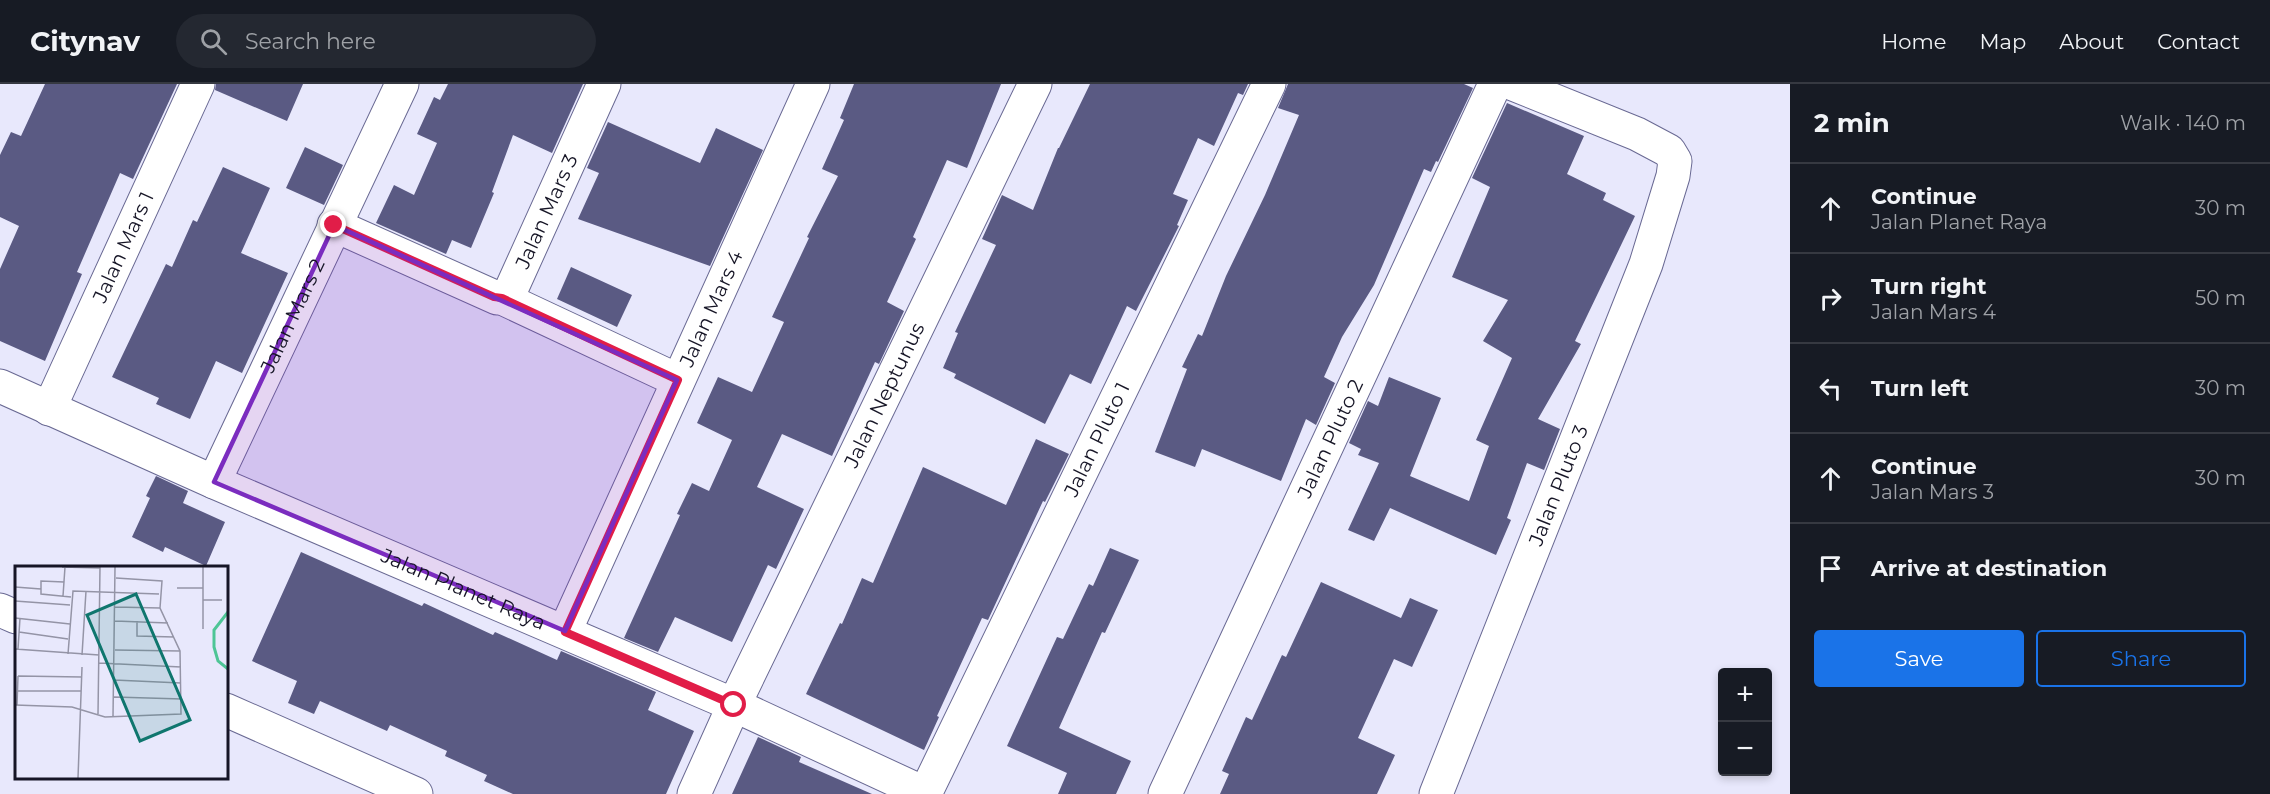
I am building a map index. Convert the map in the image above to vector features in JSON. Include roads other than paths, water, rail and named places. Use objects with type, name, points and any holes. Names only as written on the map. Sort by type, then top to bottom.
[{"type":"street","name":"Jalan Mars 1","points":[[49,409],[198,84]]},
{"type":"street","name":"Jalan Mars 2","points":[[214,482],[402,84]]},
{"type":"street","name":"Jalan Mars 3","points":[[502,298],[510,292],[604,84]]},
{"type":"street","name":"Jalan Mars 4","points":[[565,632],[813,84]]},
{"type":"street","name":"Jalan Neptunus","points":[[694,794],[734,705],[1035,84]]},
{"type":"street","name":"Jalan Pluto 1","points":[[926,794],[1269,84]]},
{"type":"street","name":"Jalan Pluto 2","points":[[1165,794],[1495,84]]},
{"type":"street","name":"Jalan Pluto 3","points":[[1436,794],[1646,264],[1673,176],[1675,161],[1669,151],[1637,134],[1513,84]]},
{"type":"street","points":[[334,225],[494,297],[502,298],[678,380]]},
{"type":"street","name":"Jalan Planet Raya","points":[[0,386],[214,482],[734,705],[926,794]]},
{"type":"street","points":[[0,610],[15,617]]},
{"type":"street","points":[[228,711],[416,794]]}]
